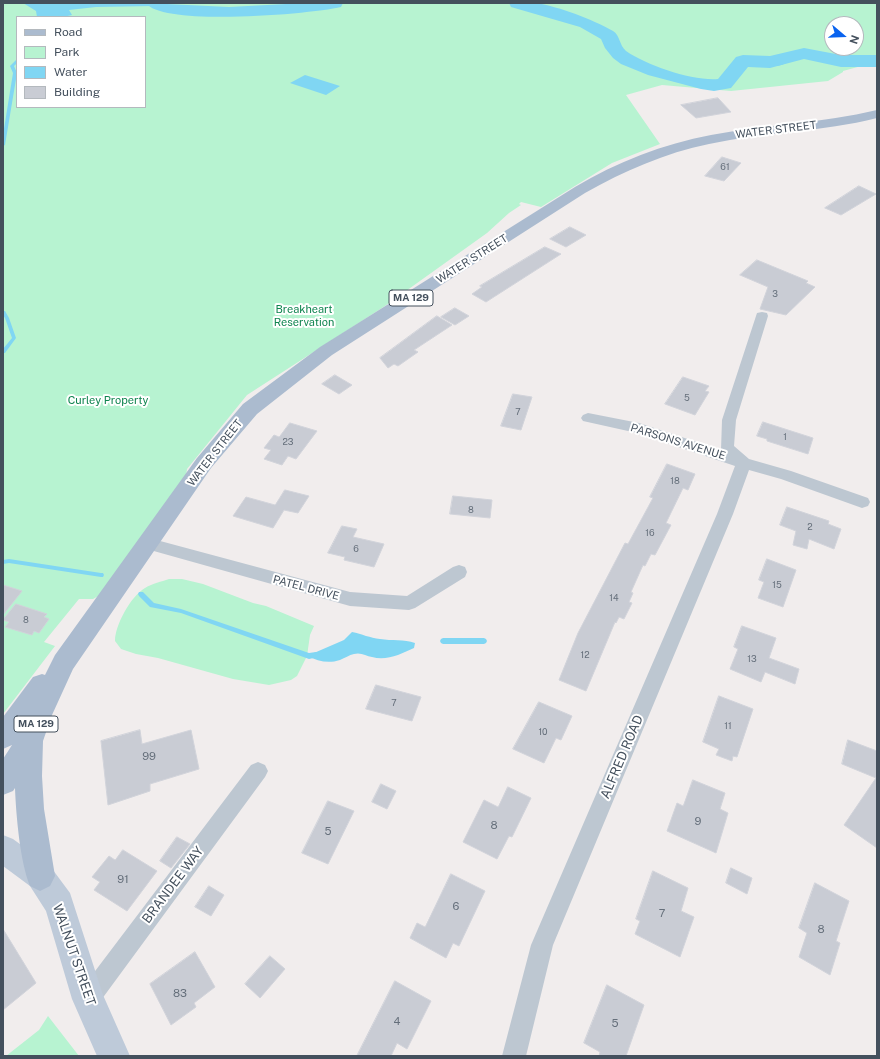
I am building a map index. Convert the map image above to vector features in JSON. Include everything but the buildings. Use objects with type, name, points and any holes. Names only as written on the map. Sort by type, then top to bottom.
[{"type":"main road","name":"WATER STREET","points":[[3,782],[30,741],[39,715],[64,662],[149,544],[204,463],[250,409],[326,351],[601,177],[644,158],[690,144],[729,136],[838,122],[877,114]]},
{"type":"main road","name":"WATER STREET","points":[[3,737],[51,674],[64,662]]},
{"type":"main road","points":[[30,741],[27,765],[31,817],[40,876]]},
{"type":"main road","name":"WALNUT STREET","points":[[3,848],[40,876],[59,904],[88,999],[114,1056]]},
{"type":"street","name":"PARSONS AVENUE","points":[[744,463],[727,448],[729,420],[762,316]]},
{"type":"street","name":"PARSONS AVENUE","points":[[588,418],[639,428],[744,463],[786,475],[862,502]]},
{"type":"street","name":"ALFRED ROAD","points":[[514,1056],[542,945],[719,529],[744,463]]},
{"type":"street","name":"PATEL DRIVE","points":[[149,544],[350,599],[409,603],[459,572]]},
{"type":"street","name":"BRANDEE WAY","points":[[88,999],[258,771]]},
{"type":"green space","points":[[3,3],[877,3],[877,64],[865,65],[843,71],[828,81],[731,91],[662,85],[626,95],[660,144],[612,163],[541,207],[521,202],[519,204],[521,205],[509,213],[487,233],[385,306],[247,395],[187,469],[186,476],[111,589],[93,599],[79,599],[44,642],[55,646],[3,714]]},
{"type":"green space","points":[[169,579],[182,579],[203,584],[253,603],[266,606],[314,626],[310,635],[307,656],[297,676],[291,680],[269,685],[233,679],[121,649],[115,641],[116,634],[121,619],[129,604],[134,597],[145,588]]},
{"type":"green space","points":[[48,1016],[79,1056],[6,1056],[39,1030]]},
{"type":"water","points":[[23,3],[166,3],[171,6],[184,8],[221,7],[187,14],[178,14],[162,10],[154,6],[96,7],[69,10],[72,15],[68,16],[37,16],[36,11]]},
{"type":"water","points":[[792,52],[804,53],[790,58],[787,62],[777,66],[750,61],[759,61]]},
{"type":"water","points":[[305,75],[340,86],[326,95],[290,83]]},
{"type":"water","points":[[352,632],[384,640],[415,643],[414,648],[394,656],[383,658],[357,654],[350,655],[340,660],[327,662],[319,661],[307,656],[344,640]]},
{"type":"waterway","points":[[154,3],[166,8],[229,12],[306,8],[335,3]]},
{"type":"waterway","points":[[517,3],[586,23],[609,36],[615,50],[628,60],[654,71],[701,84],[724,84],[743,61],[770,62],[804,53],[841,61],[877,61]]},
{"type":"waterway","points":[[3,145],[15,73],[12,66],[16,62]]},
{"type":"waterway","points":[[3,312],[7,318],[14,338],[3,352]]},
{"type":"waterway","points":[[3,562],[9,561],[101,575]]},
{"type":"waterway","points":[[141,594],[152,605],[181,611],[309,656],[316,655]]},
{"type":"waterway","points":[[443,641],[484,641]]},
{"type":"park label","name":"Breakheart Reservation","points":[[304,316]]},
{"type":"park label","name":"Curley Property","points":[[108,401]]}]
